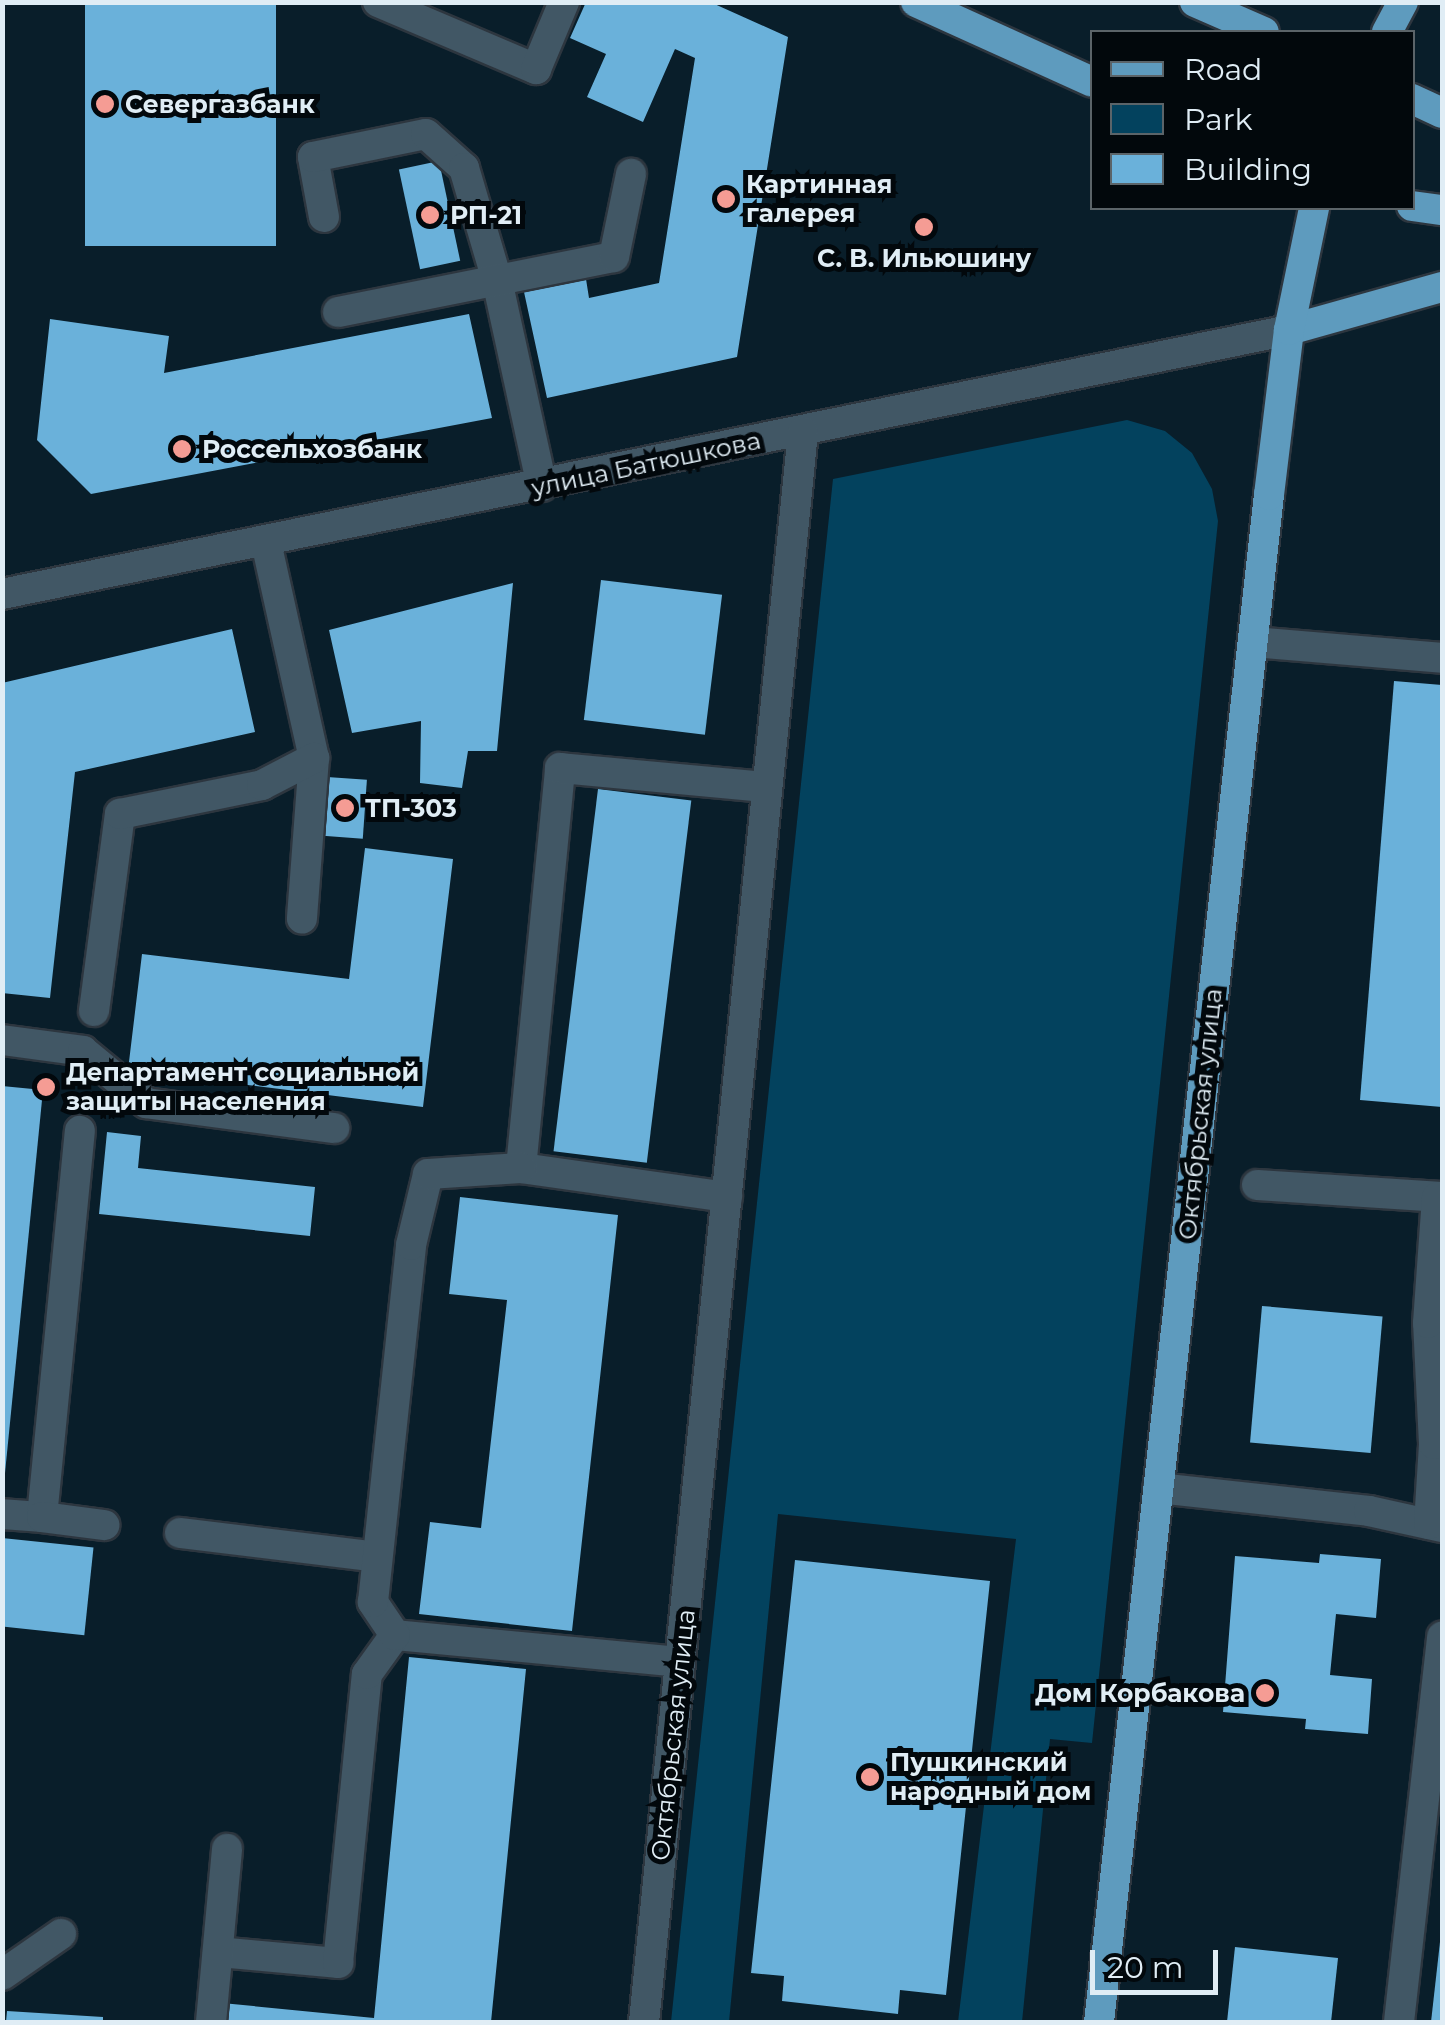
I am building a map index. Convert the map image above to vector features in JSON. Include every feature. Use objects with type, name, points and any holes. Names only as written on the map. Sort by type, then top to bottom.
[{"type":"main road","points":[[916,2],[1090,81]]},
{"type":"main road","points":[[1195,2],[1259,30]]},
{"type":"main road","points":[[1388,30],[1403,2]]},
{"type":"main road","points":[[1415,100],[1442,113]]},
{"type":"main road","points":[[1415,206],[1442,210]]},
{"type":"main road","name":"Октябрьская улица","points":[[1098,2022],[1289,330],[1314,210]]},
{"type":"main road","points":[[1289,330],[1442,286]]},
{"type":"street","points":[[378,2],[536,69],[564,2]]},
{"type":"street","points":[[324,217],[313,158],[426,134],[464,168],[497,280],[542,486]]},
{"type":"street","points":[[338,312],[614,258],[632,174]]},
{"type":"street","name":"улица Батюшкова","points":[[2,594],[1289,330]]},
{"type":"street","name":"Октябрьская улица","points":[[644,2022],[803,432]]},
{"type":"street","points":[[266,542],[314,758],[302,919]]},
{"type":"street","points":[[1253,642],[1442,658]]},
{"type":"street","points":[[94,1012],[120,814],[262,784],[314,758]]},
{"type":"street","points":[[521,1168],[560,768],[766,787]]},
{"type":"street","points":[[2,1040],[83,1051],[146,1103],[334,1128]]},
{"type":"street","points":[[42,1517],[80,1131]]},
{"type":"street","points":[[395,1635],[373,1602],[411,1245],[428,1174],[521,1168],[728,1197]]},
{"type":"street","points":[[1158,1488],[1368,1511],[1436,1526],[1428,1323],[1440,1197],[1257,1185]]},
{"type":"street","points":[[2,1514],[104,1525]]},
{"type":"street","points":[[180,1533],[377,1556]]},
{"type":"street","points":[[395,1635],[680,1662]]},
{"type":"street","points":[[218,1952],[338,1963],[367,1674],[395,1635]]},
{"type":"street","points":[[1399,2022],[1442,1636]]},
{"type":"street","points":[[211,2022],[227,1849]]},
{"type":"street","points":[[2,1975],[61,1934]]},
{"type":"green space","points":[[1127,420],[1165,431],[1192,453],[1212,489],[1218,521],[1092,1743],[1050,1739],[1022,2022],[958,2022],[1016,1539],[778,1514],[729,2022],[671,2022],[833,479]]},
{"type":"building","points":[[85,2],[276,2],[276,246],[85,246]]},
{"type":"building","points":[[586,2],[710,2],[788,37],[737,357],[547,398],[524,292],[586,279],[589,298],[659,283],[695,58],[675,49],[643,122],[587,97],[606,54],[570,38]]},
{"type":"building","name":"РП-21","points":[[439,161],[460,261],[420,269],[399,170]]},
{"type":"building","points":[[469,314],[492,418],[91,494],[37,440],[50,319],[169,336],[164,373]]},
{"type":"building","points":[[601,580],[722,595],[705,735],[584,720]]},
{"type":"building","points":[[513,583],[497,751],[468,751],[462,788],[420,783],[421,721],[352,733],[329,630]]},
{"type":"building","points":[[232,629],[255,732],[75,772],[50,998],[2,993],[2,683]]},
{"type":"building","points":[[1394,681],[1442,685],[1442,1107],[1360,1100]]},
{"type":"building","name":"ТП-303","points":[[327,777],[367,780],[363,839],[323,836]]},
{"type":"building","points":[[598,789],[691,800],[647,1163],[554,1151]]},
{"type":"building","points":[[365,848],[453,859],[423,1107],[128,1070],[142,954],[349,979]]},
{"type":"building","points":[[2,1086],[43,1090],[5,1473],[2,1473]]},
{"type":"building","points":[[107,1132],[141,1136],[138,1168],[315,1187],[310,1236],[99,1214]]},
{"type":"building","points":[[460,1197],[618,1215],[572,1631],[419,1614],[430,1522],[481,1528],[507,1300],[449,1294]]},
{"type":"building","points":[[1262,1306],[1383,1317],[1371,1453],[1250,1442]]},
{"type":"building","points":[[2,1538],[93,1548],[84,1635],[2,1626]]},
{"type":"building","points":[[1320,1554],[1381,1559],[1376,1618],[1336,1614],[1330,1675],[1372,1679],[1368,1734],[1305,1729],[1306,1719],[1223,1712],[1235,1556],[1319,1563]]},
{"type":"building","name":"Пушкинский народный дом","points":[[795,1560],[990,1581],[946,1995],[900,1990],[898,2014],[782,2001],[784,1976],[751,1973]]},
{"type":"building","points":[[409,1657],[526,1669],[491,2022],[220,2022],[222,2003],[374,2018]]},
{"type":"building","points":[[1440,1942],[1442,2022],[1431,2022]]},
{"type":"building","points":[[1235,1947],[1338,1958],[1331,2022],[1227,2022]]},
{"type":"building","points":[[7,2011],[103,2017],[103,2022],[6,2022]]},
{"type":"place","name":"Севергазбанк","points":[[105,104]]},
{"type":"place","name":"Картинная галерея","points":[[726,199]]},
{"type":"place","name":"РП-21","points":[[430,215]]},
{"type":"place","name":"С. В. Ильюшину","points":[[924,227]]},
{"type":"place","name":"Россельхозбанк","points":[[182,449]]},
{"type":"place","name":"ТП-303","points":[[345,808]]},
{"type":"place","name":"Департамент социальной защиты населения","points":[[46,1087]]},
{"type":"place","name":"Дом Корбакова","points":[[1265,1693]]},
{"type":"place","name":"Пушкинский народный дом","points":[[870,1777]]}]
